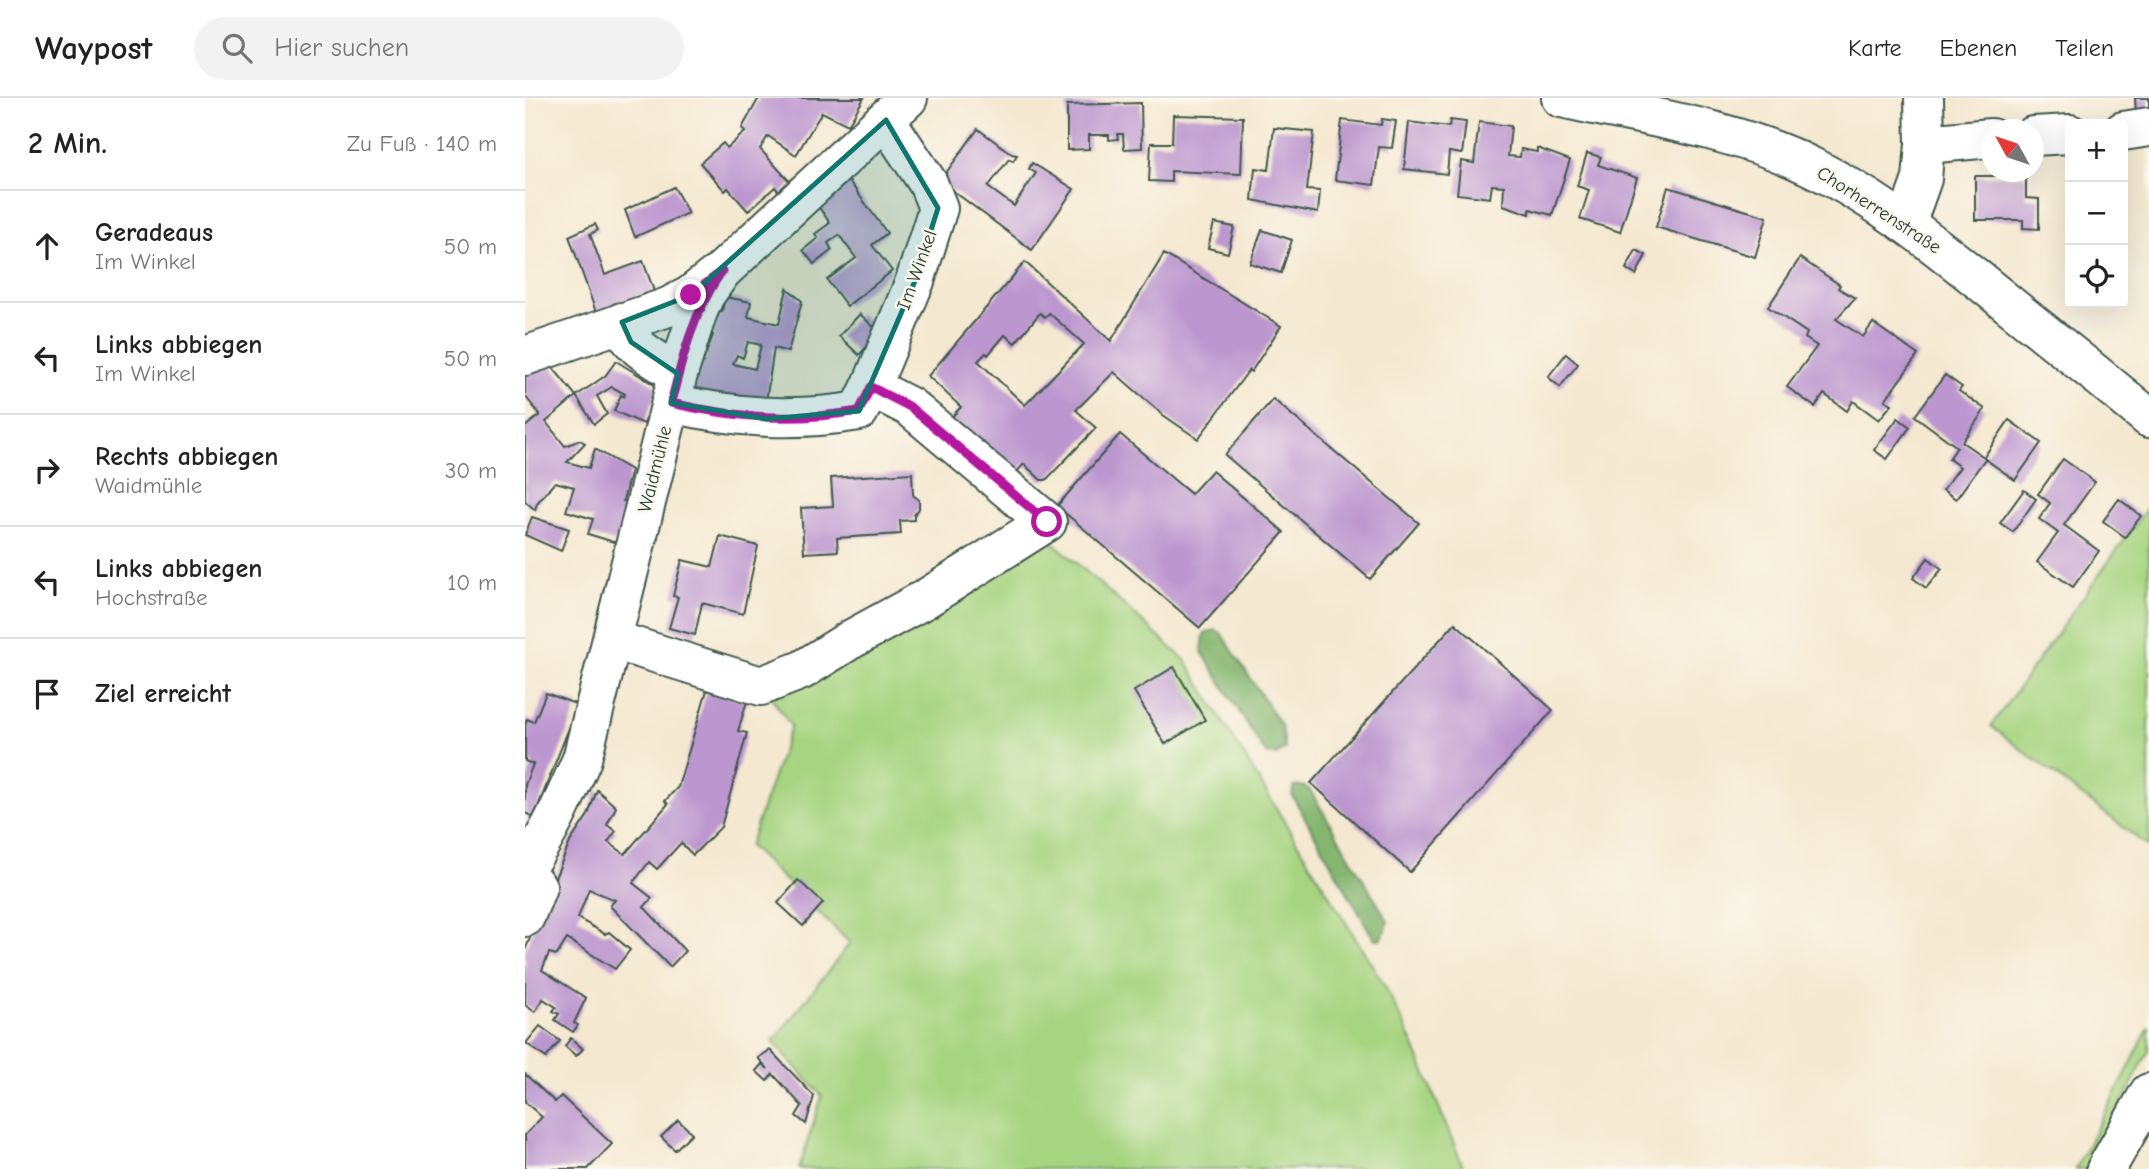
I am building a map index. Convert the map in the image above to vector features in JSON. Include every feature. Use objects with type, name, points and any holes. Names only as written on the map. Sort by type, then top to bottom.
[{"type":"street","name":"Chorherrenstraße","points":[[1561,98],[1690,124],[1734,136],[1811,166],[1906,224],[1952,258],[2149,418]]},
{"type":"street","points":[[1906,224],[1922,179],[1925,144],[1924,98]]},
{"type":"street","name":"Waidmühle","points":[[525,917],[537,887],[525,870],[564,804],[582,759],[675,388],[705,295],[722,271],[897,109]]},
{"type":"street","name":"Im Winkel","points":[[675,388],[699,409],[767,419],[825,417],[859,411],[915,281],[939,208],[897,109]]},
{"type":"street","points":[[2128,130],[2149,127]]},
{"type":"street","points":[[2044,135],[2065,134]]},
{"type":"street","points":[[1925,144],[1981,139]]},
{"type":"street","points":[[525,356],[668,307],[691,295],[722,271]]},
{"type":"street","points":[[622,322],[631,342],[675,388]]},
{"type":"street","points":[[613,640],[761,686],[801,670],[925,600],[1047,522],[910,407],[871,387]]},
{"type":"street","points":[[2106,1169],[2149,1093]]},
{"type":"highlighted area","points":[[886,120],[938,208],[915,281],[859,411],[767,419],[671,403],[678,374],[631,342],[622,322],[691,295]]},
{"type":"green space","points":[[2149,505],[2149,847],[1991,726]]},
{"type":"green space","points":[[1043,533],[1186,661],[1386,988],[1412,1041],[1464,1169],[799,1169],[822,1096],[773,1042],[850,943],[749,846],[791,726],[769,694]]},
{"type":"green space","points":[[1216,630],[1221,633],[1282,727],[1285,749],[1276,755],[1266,754],[1202,652],[1204,634]]},
{"type":"green space","points":[[1302,786],[1310,790],[1388,921],[1380,939],[1374,939],[1292,795],[1294,787]]},
{"type":"green space","points":[[2149,1026],[2149,1051],[2087,1169],[2075,1169],[2125,1076]]},
{"type":"building","points":[[759,98],[864,98],[848,125],[822,112],[796,155],[768,136],[760,149],[792,184],[781,194],[775,187],[748,211],[728,188],[725,191],[700,163],[723,143],[727,148],[745,132],[742,128]]},
{"type":"building","points":[[2135,98],[2149,98],[2149,113],[2136,114]]},
{"type":"building","points":[[1141,103],[1142,148],[1124,149],[1123,134],[1117,134],[1118,139],[1109,140],[1109,135],[1089,135],[1089,149],[1067,150],[1067,105]]},
{"type":"building","points":[[1173,115],[1243,117],[1241,174],[1171,171],[1171,182],[1149,181],[1151,143],[1172,143]]},
{"type":"building","points":[[1382,119],[1396,121],[1392,148],[1379,147],[1374,185],[1335,180],[1342,120],[1381,125]]},
{"type":"building","points":[[1450,120],[1466,122],[1462,154],[1449,152],[1447,174],[1404,169],[1409,122],[1449,127]]},
{"type":"building","points":[[1479,122],[1511,126],[1508,156],[1520,157],[1521,149],[1537,152],[1537,148],[1570,160],[1552,215],[1530,209],[1530,214],[1503,205],[1504,186],[1492,185],[1490,198],[1457,194],[1461,161],[1474,163]]},
{"type":"building","points":[[1274,128],[1314,132],[1307,190],[1320,191],[1318,213],[1252,200],[1255,168],[1269,170]]},
{"type":"building","points":[[978,129],[1017,155],[1013,161],[1009,159],[988,187],[1014,206],[1036,173],[1029,169],[1032,163],[1074,189],[1032,250],[940,181]]},
{"type":"building","points":[[1587,153],[1601,157],[1598,165],[1637,178],[1620,232],[1580,219],[1589,190],[1577,186]]},
{"type":"building","points":[[1975,176],[1981,176],[1981,182],[2026,182],[2026,198],[2039,199],[2039,229],[2023,228],[2023,220],[1975,220]]},
{"type":"building","points":[[849,181],[887,233],[872,245],[892,271],[847,306],[827,280],[856,258],[839,235],[828,243],[832,250],[814,264],[803,250],[818,238],[815,234],[830,223],[818,206]]},
{"type":"building","points":[[674,187],[688,213],[635,237],[625,210]]},
{"type":"building","points":[[1668,187],[1767,217],[1755,257],[1656,227]]},
{"type":"building","points":[[1214,223],[1234,227],[1228,253],[1208,248]]},
{"type":"building","points":[[595,224],[598,230],[590,234],[605,275],[643,261],[654,291],[596,312],[569,236]]},
{"type":"building","points":[[1262,230],[1292,240],[1281,273],[1250,263]]},
{"type":"building","points":[[1636,250],[1646,255],[1636,275],[1626,269]]},
{"type":"building","points":[[1164,254],[1281,326],[1251,372],[1249,370],[1198,439],[1163,415],[1114,372],[1076,410],[1096,428],[1046,480],[1041,480],[1024,464],[1012,477],[949,420],[961,407],[928,376],[1025,262],[1111,341]],"holes":[[[1040,313],[1045,317],[1049,313],[1084,344],[1025,405],[978,361],[986,353],[988,355],[1005,335],[1015,343]]]},
{"type":"building","points":[[1800,258],[1855,298],[1836,319],[1863,337],[1873,323],[1918,355],[1885,400],[1892,404],[1879,420],[1853,401],[1847,411],[1824,394],[1815,407],[1787,387],[1817,346],[1805,338],[1807,333],[1768,307]]},
{"type":"building","points":[[787,288],[802,301],[788,352],[774,348],[765,408],[691,393],[713,335],[709,333],[717,310],[722,311],[725,297],[751,302],[748,317],[779,324]],"holes":[[[748,342],[761,345],[755,369],[733,364],[737,355],[743,358]]]},
{"type":"building","points":[[860,314],[880,333],[859,355],[839,336]]},
{"type":"building","points":[[1566,354],[1578,364],[1560,387],[1548,377]]},
{"type":"building","points":[[545,358],[576,396],[546,422],[565,446],[580,440],[585,443],[567,462],[589,468],[595,449],[631,470],[623,501],[629,502],[617,543],[588,534],[593,519],[566,511],[574,487],[555,482],[537,503],[535,510],[525,501],[525,427],[540,415],[525,396],[525,368]]},
{"type":"building","points":[[616,361],[658,387],[644,424],[614,411],[621,395],[624,397],[625,394],[612,387],[597,396],[607,414],[594,424],[576,396],[605,376]]},
{"type":"building","points":[[1945,375],[1962,387],[1959,391],[1985,409],[1962,442],[1984,457],[2009,420],[2041,443],[2015,480],[1985,459],[1956,499],[1943,490],[1960,467],[1949,459],[1957,447],[1915,416]]},
{"type":"building","points":[[1273,399],[1419,523],[1370,579],[1225,455]]},
{"type":"building","points":[[1898,418],[1910,427],[1887,459],[1874,450]]},
{"type":"building","points":[[1120,434],[1191,494],[1212,471],[1284,532],[1200,628],[1057,506]]},
{"type":"building","points":[[2063,459],[2095,482],[2064,525],[2099,551],[2073,587],[2037,562],[2058,533],[2039,519],[2050,503],[2038,494]]},
{"type":"building","points":[[912,473],[913,495],[919,500],[919,509],[914,520],[900,521],[901,534],[837,538],[838,551],[804,553],[801,508],[833,506],[831,478]]},
{"type":"building","points":[[2024,490],[2036,499],[2013,532],[2000,523]]},
{"type":"building","points":[[2119,499],[2141,516],[2125,537],[2103,521]]},
{"type":"building","points":[[532,517],[569,529],[561,551],[525,535]]},
{"type":"building","points":[[720,536],[758,546],[743,614],[702,603],[695,635],[669,628],[678,597],[673,596],[682,560],[712,567]]},
{"type":"building","points":[[1928,558],[1942,569],[1926,588],[1913,578]]},
{"type":"building","points":[[1455,623],[1553,710],[1410,872],[1311,783]]},
{"type":"building","points":[[1174,667],[1205,720],[1165,744],[1134,691]]},
{"type":"building","points":[[707,690],[747,701],[738,731],[747,733],[721,827],[693,855],[681,843],[657,869],[649,862],[633,883],[652,898],[644,907],[685,951],[670,967],[610,906],[615,900],[589,889],[578,918],[605,934],[609,932],[630,950],[615,969],[567,939],[557,955],[549,953],[542,970],[586,998],[574,1023],[578,1025],[573,1032],[555,1020],[559,1014],[553,1011],[556,1007],[543,999],[535,1012],[525,1005],[525,950],[570,842],[588,815],[597,790],[616,807],[607,825],[616,831],[608,842],[625,854],[668,804],[665,801],[678,787]]},
{"type":"building","points":[[546,693],[578,705],[534,817],[525,813],[525,785],[533,764],[525,761],[525,725],[527,719],[534,722]]},
{"type":"building","points":[[798,880],[823,903],[803,926],[778,903]]},
{"type":"building","points":[[540,1026],[560,1041],[546,1058],[526,1043]]},
{"type":"building","points":[[571,1038],[583,1049],[576,1056],[565,1046]]},
{"type":"building","points":[[770,1050],[814,1096],[806,1124],[796,1116],[802,1106],[773,1074],[767,1081],[756,1071],[762,1064],[768,1069],[758,1058]]},
{"type":"building","points":[[525,1074],[555,1102],[561,1096],[612,1144],[588,1169],[525,1169],[525,1135],[542,1117],[525,1102]]},
{"type":"building","points":[[678,1120],[692,1133],[675,1150],[661,1137]]},
{"type":"route","points":[[691,295],[722,271],[705,295],[697,314],[671,403],[767,419],[825,417],[859,411],[871,387],[910,407],[1047,522]]}]
